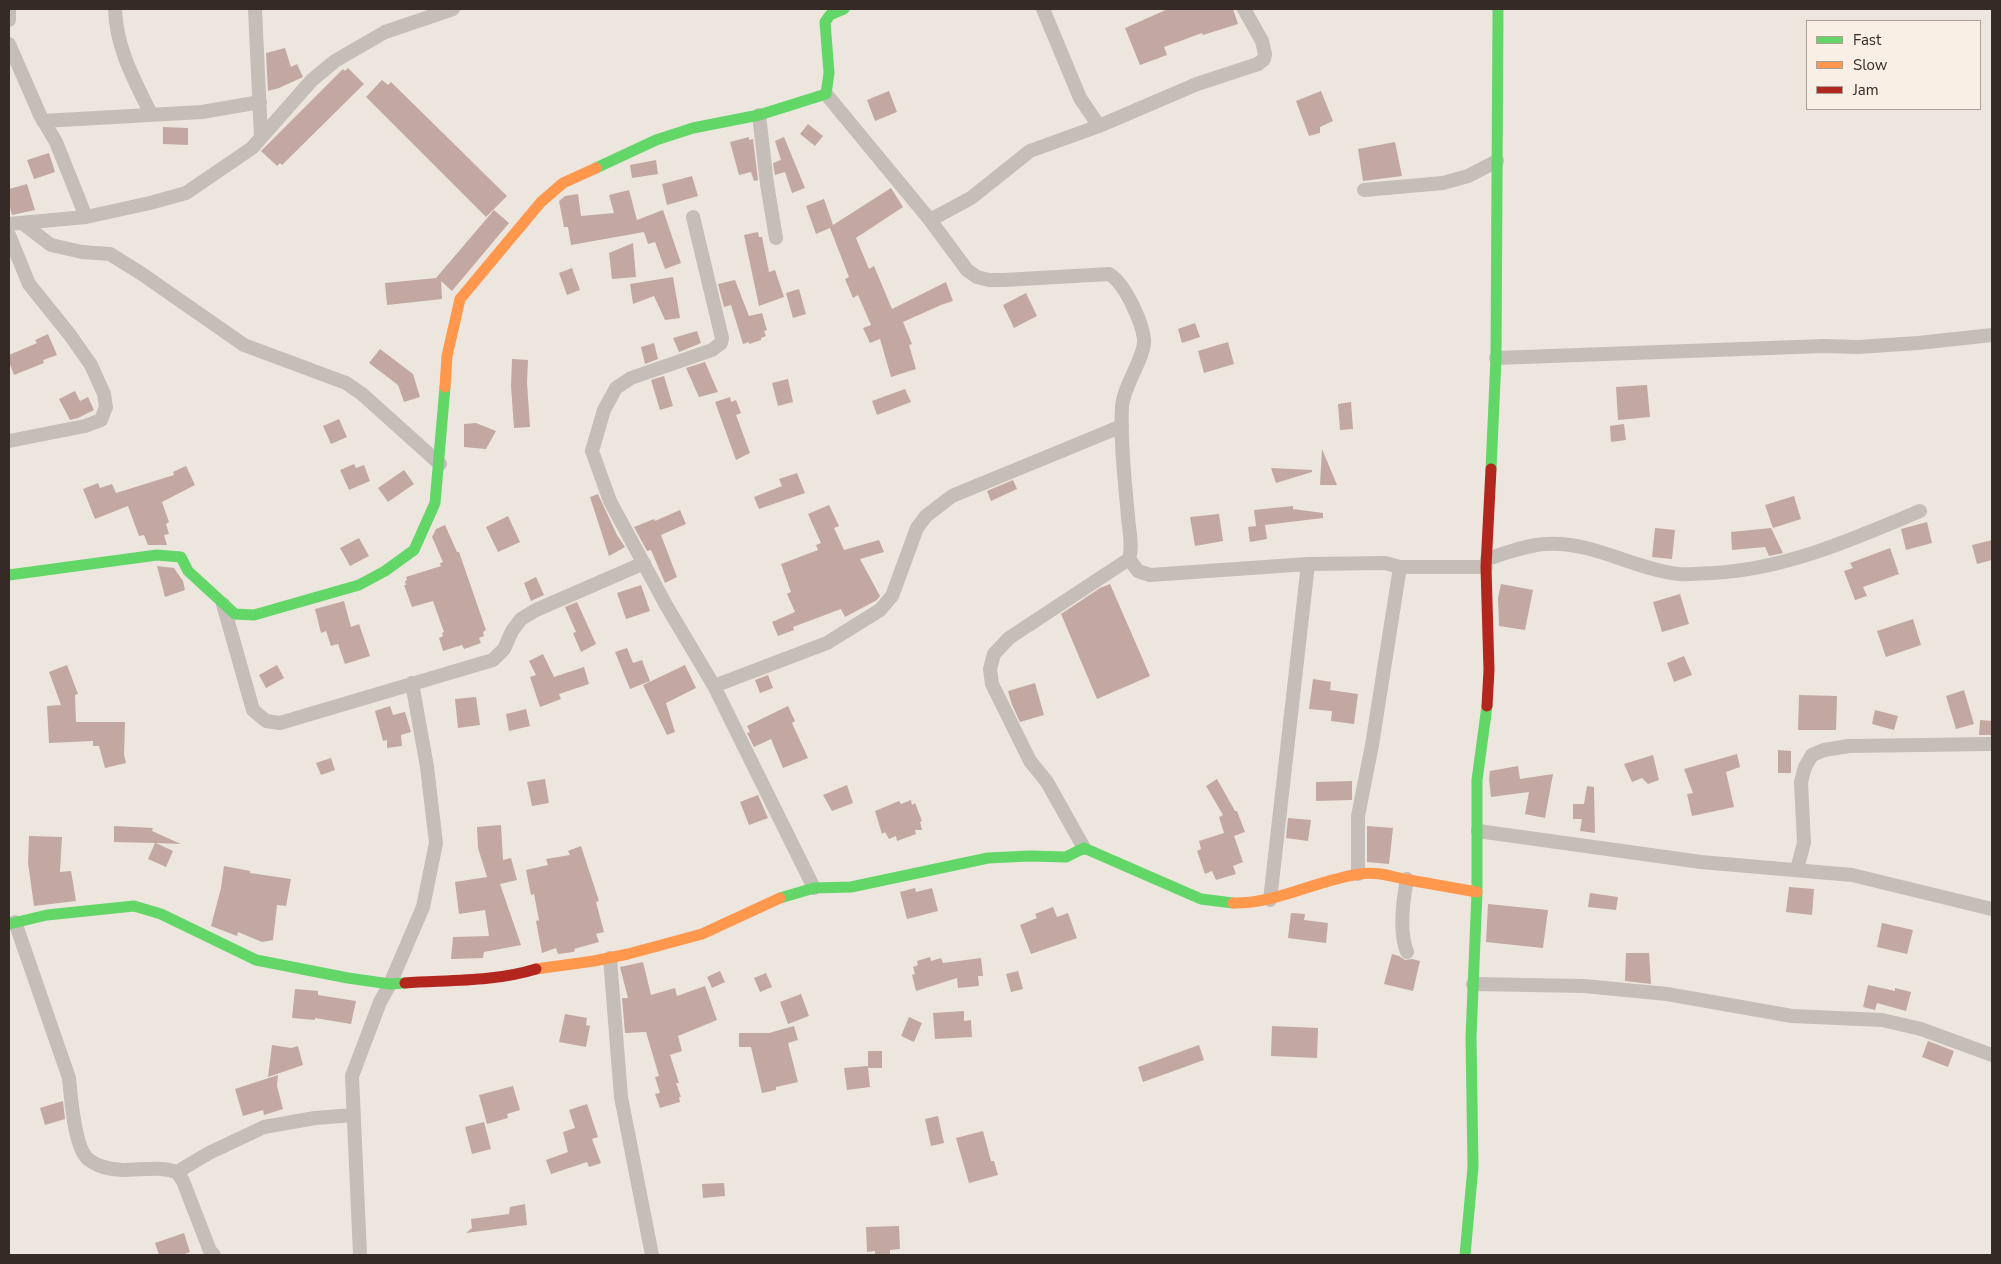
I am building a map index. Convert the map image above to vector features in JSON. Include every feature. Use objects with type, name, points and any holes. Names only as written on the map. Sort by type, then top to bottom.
[{"type":"street","points":[[9,9],[9,20]]},
{"type":"street","points":[[115,9],[116,28],[130,73],[151,114]]},
{"type":"street","points":[[255,9],[261,137]]},
{"type":"street","points":[[16,223],[86,217],[186,193],[252,148],[312,80],[335,61],[385,32],[453,9]]},
{"type":"street","points":[[826,94],[830,73],[824,13],[832,13],[844,9]]},
{"type":"street","points":[[1043,9],[1080,98],[1099,126]]},
{"type":"street","points":[[930,220],[971,198],[1030,151],[1099,126],[1197,84],[1251,67],[1264,60],[1266,54],[1262,41],[1244,9]]},
{"type":"street","points":[[1465,1255],[1473,1167],[1472,984],[1477,892],[1477,780],[1485,728],[1489,670],[1486,563],[1496,358],[1498,9]]},
{"type":"street","points":[[9,44],[43,121],[56,142],[86,217]]},
{"type":"street","points":[[9,575],[157,555],[181,557],[188,571],[235,614],[254,615],[359,585],[385,571],[414,550],[435,503],[440,464],[447,356],[460,299],[541,202],[563,183],[656,140],[693,128],[759,115],[826,94]]},
{"type":"street","points":[[826,94],[930,220],[967,270],[977,277],[990,280],[1004,280],[1109,274],[1117,279],[1136,314],[1143,331],[1145,343],[1129,379],[1122,406],[1130,559],[1138,571],[1150,575],[1308,564],[1385,563],[1400,566],[1486,563],[1526,547],[1546,544],[1593,549],[1610,556],[1679,574],[1733,572],[1761,567],[1830,547],[1857,538],[1920,510]]},
{"type":"street","points":[[43,121],[202,112],[260,102]]},
{"type":"street","points":[[759,115],[766,184],[776,238]]},
{"type":"street","points":[[1364,190],[1443,183],[1468,176],[1497,161]]},
{"type":"street","points":[[692,217],[722,338],[721,344],[712,350],[631,378],[616,388],[604,410],[592,451],[610,501],[666,605],[714,686],[814,888]]},
{"type":"street","points":[[16,223],[51,245],[82,252],[110,254],[244,344],[346,383],[362,394],[440,464]]},
{"type":"street","points":[[9,235],[29,284],[70,335],[91,366],[104,394],[106,407],[101,420],[85,426],[9,441]]},
{"type":"street","points":[[1496,358],[1824,346],[1858,347],[1992,335]]},
{"type":"street","points":[[714,686],[827,643],[880,610],[892,596],[917,528],[931,511],[952,496],[1122,426]]},
{"type":"street","points":[[1130,559],[1009,638],[994,654],[990,668],[992,684],[1030,761],[1047,782],[1084,848],[1214,903],[1270,900],[1358,874],[1378,874],[1477,892]]},
{"type":"street","points":[[223,604],[253,710],[266,720],[280,723],[493,660],[504,649],[512,631],[521,619],[536,610],[644,563]]},
{"type":"street","points":[[1270,900],[1308,564]]},
{"type":"street","points":[[1358,874],[1358,816],[1372,745],[1400,566]]},
{"type":"street","points":[[360,1255],[352,1076],[380,1002],[390,984],[423,907],[436,843],[427,767],[412,683]]},
{"type":"street","points":[[1797,869],[1804,842],[1801,782],[1805,767],[1812,755],[1824,750],[1849,746],[1992,744]]},
{"type":"street","points":[[1478,831],[1702,862],[1852,874],[1992,909]]},
{"type":"street","points":[[214,1255],[210,1251],[183,1181],[177,1172],[163,1168],[110,1169],[86,1157],[78,1140],[69,1078],[12,923],[47,915],[134,906],[161,914],[256,960],[390,984],[488,978],[519,974],[542,967],[610,958],[702,934],[784,896],[814,888],[851,887],[988,858],[1066,857],[1084,848]]},
{"type":"street","points":[[1407,879],[1404,894],[1402,936],[1407,952]]},
{"type":"street","points":[[610,958],[621,1097],[652,1255]]},
{"type":"street","points":[[1472,984],[1584,986],[1667,994],[1792,1016],[1882,1020],[1921,1029],[1992,1055]]},
{"type":"street","points":[[177,1172],[209,1153],[264,1127],[315,1118],[354,1115]]},
{"type":"building","points":[[1168,9],[1233,9],[1238,24],[1203,35],[1202,33],[1164,47],[1167,55],[1140,65],[1125,28]]},
{"type":"building","points":[[285,48],[291,67],[297,64],[303,77],[268,91],[266,53]]},
{"type":"building","points":[[348,68],[364,84],[282,165],[280,163],[277,166],[261,151],[343,69],[345,71]]},
{"type":"building","points":[[382,80],[388,85],[391,82],[507,196],[486,217],[366,97]]},
{"type":"building","points":[[889,91],[897,112],[875,121],[867,100]]},
{"type":"building","points":[[1321,91],[1333,121],[1320,127],[1320,133],[1309,136],[1296,101]]},
{"type":"building","points":[[808,124],[823,136],[815,146],[800,134]]},
{"type":"building","points":[[163,127],[188,128],[188,145],[163,144]]},
{"type":"building","points":[[749,137],[749,140],[753,139],[758,180],[754,181],[751,172],[739,175],[730,142]]},
{"type":"building","points":[[784,137],[805,188],[792,193],[785,172],[775,175],[773,163],[781,160],[775,141]]},
{"type":"building","points":[[1395,142],[1402,176],[1363,181],[1358,149]]},
{"type":"building","points":[[49,153],[55,172],[34,179],[27,160]]},
{"type":"building","points":[[656,160],[658,174],[632,178],[630,165]]},
{"type":"building","points":[[692,176],[698,196],[667,205],[662,184]]},
{"type":"building","points":[[27,184],[35,210],[12,215],[9,203],[9,189]]},
{"type":"building","points":[[891,188],[903,207],[856,238],[869,269],[874,266],[892,309],[946,282],[953,301],[903,322],[912,344],[909,345],[916,369],[891,377],[880,339],[870,343],[863,328],[871,325],[858,295],[853,298],[845,279],[849,277],[830,228],[816,234],[806,206],[824,199],[833,225]]},
{"type":"building","points":[[629,190],[637,220],[663,210],[681,263],[665,269],[655,242],[648,244],[644,232],[571,245],[568,227],[564,227],[559,201],[565,196],[578,194],[581,216],[614,213],[609,195]]},
{"type":"building","points":[[494,210],[509,223],[452,291],[441,281],[442,299],[387,305],[385,283],[436,278]]},
{"type":"building","points":[[758,232],[759,237],[762,237],[769,272],[775,270],[784,297],[759,306],[744,235]]},
{"type":"building","points":[[633,243],[636,277],[612,279],[609,253]]},
{"type":"building","points":[[572,268],[580,290],[567,295],[559,273]]},
{"type":"building","points":[[673,277],[680,318],[665,320],[654,296],[633,304],[630,284]]},
{"type":"building","points":[[735,280],[749,316],[762,313],[767,330],[764,331],[766,336],[761,338],[761,340],[749,344],[749,342],[743,344],[731,305],[724,307],[718,284]]},
{"type":"building","points":[[799,289],[806,314],[793,318],[786,293]]},
{"type":"building","points":[[1026,293],[1037,316],[1014,328],[1003,305]]},
{"type":"building","points":[[1195,323],[1200,337],[1182,343],[1178,329]]},
{"type":"building","points":[[697,331],[701,343],[679,352],[673,338]]},
{"type":"building","points":[[48,334],[57,355],[43,360],[44,363],[14,375],[9,362],[9,355],[37,343],[35,340]]},
{"type":"building","points":[[1228,342],[1234,364],[1204,373],[1198,351]]},
{"type":"building","points":[[654,343],[658,359],[645,364],[641,347]]},
{"type":"building","points":[[380,349],[413,374],[420,397],[404,402],[398,385],[369,363]]},
{"type":"building","points":[[512,359],[528,360],[527,383],[530,427],[514,428],[511,386]]},
{"type":"building","points":[[705,362],[718,392],[699,397],[686,368]]},
{"type":"building","points":[[664,376],[673,406],[660,410],[651,380]]},
{"type":"building","points":[[788,379],[793,402],[778,406],[772,383]]},
{"type":"building","points":[[1647,385],[1650,417],[1618,420],[1616,387]]},
{"type":"building","points":[[905,389],[911,402],[877,415],[872,401]]},
{"type":"building","points":[[75,391],[80,401],[88,397],[94,410],[70,420],[59,399]]},
{"type":"building","points":[[730,397],[731,402],[736,400],[741,413],[736,415],[750,453],[736,460],[715,402]]},
{"type":"building","points":[[1351,402],[1353,429],[1340,430],[1338,404]]},
{"type":"building","points":[[339,419],[347,437],[331,444],[323,426]]},
{"type":"building","points":[[476,423],[496,431],[486,449],[464,447],[464,424]]},
{"type":"building","points":[[1624,424],[1626,440],[1611,442],[1610,426]]},
{"type":"building","points":[[1322,449],[1337,485],[1320,485]]},
{"type":"building","points":[[354,464],[356,468],[364,465],[370,481],[349,490],[340,470]]},
{"type":"building","points":[[186,466],[195,485],[162,502],[169,522],[166,524],[169,534],[164,535],[167,545],[148,545],[144,535],[139,536],[128,506],[95,519],[83,489],[98,483],[100,488],[112,484],[116,493],[174,475],[173,472]]},
{"type":"building","points":[[1271,468],[1312,470],[1312,472],[1276,483]]},
{"type":"building","points":[[404,470],[414,484],[388,502],[378,488]]},
{"type":"building","points":[[797,473],[805,493],[759,509],[754,497],[782,486],[779,479]]},
{"type":"building","points":[[1013,480],[1017,489],[991,501],[987,491]]},
{"type":"building","points":[[598,494],[617,535],[625,547],[609,556],[590,497]]},
{"type":"building","points":[[1794,496],[1801,519],[1773,528],[1765,505]]},
{"type":"building","points":[[829,505],[839,526],[834,528],[844,550],[879,540],[884,552],[860,559],[880,596],[877,600],[845,617],[841,609],[793,627],[794,630],[778,636],[772,622],[795,612],[787,594],[791,592],[781,564],[818,550],[816,545],[821,543],[808,514]]},
{"type":"building","points":[[1293,506],[1293,509],[1323,513],[1323,518],[1256,526],[1254,510]]},
{"type":"building","points":[[680,510],[686,524],[661,535],[677,577],[665,583],[651,550],[647,551],[634,527],[654,519],[655,521]]},
{"type":"building","points":[[1219,514],[1223,541],[1195,546],[1190,517]]},
{"type":"building","points":[[508,516],[520,542],[498,552],[486,527]]},
{"type":"building","points":[[1927,522],[1932,543],[1906,550],[1901,529]]},
{"type":"building","points":[[445,525],[457,552],[459,552],[486,630],[483,632],[484,636],[479,638],[481,643],[464,649],[462,645],[443,651],[439,638],[443,636],[442,633],[444,632],[433,601],[412,607],[404,585],[406,585],[406,577],[441,566],[440,563],[443,562],[432,537],[436,529]]},
{"type":"building","points":[[1265,525],[1267,539],[1250,542],[1248,527]]},
{"type":"building","points":[[1655,528],[1675,530],[1672,559],[1652,557]]},
{"type":"building","points":[[1771,528],[1783,553],[1769,556],[1765,547],[1732,550],[1731,532]]},
{"type":"building","points":[[359,538],[369,556],[350,566],[340,548]]},
{"type":"building","points":[[1992,540],[1992,560],[1977,564],[1972,545]]},
{"type":"building","points":[[1890,548],[1899,574],[1863,587],[1867,596],[1855,600],[1844,571],[1853,568],[1850,563]]},
{"type":"building","points":[[157,566],[174,568],[183,581],[185,590],[165,597]]},
{"type":"building","points":[[536,577],[544,595],[531,601],[524,583]]},
{"type":"building","points":[[1110,584],[1150,676],[1097,699],[1061,614],[1100,588]]},
{"type":"building","points":[[1501,584],[1533,590],[1525,630],[1499,626],[1498,598]]},
{"type":"building","points":[[641,585],[650,611],[626,619],[617,593]]},
{"type":"building","points":[[1680,594],[1689,624],[1662,632],[1653,602]]},
{"type":"building","points":[[344,601],[351,627],[359,624],[370,656],[345,664],[338,644],[331,646],[326,631],[321,633],[315,609]]},
{"type":"building","points":[[577,602],[596,644],[581,652],[573,633],[576,632],[565,607]]},
{"type":"building","points":[[1913,619],[1921,645],[1886,657],[1877,631]]},
{"type":"building","points":[[627,648],[633,663],[642,660],[650,681],[630,689],[615,652]]},
{"type":"building","points":[[543,654],[554,677],[584,667],[589,684],[559,694],[561,699],[540,707],[530,677],[536,675],[529,661]]},
{"type":"building","points":[[1684,656],[1692,675],[1674,682],[1667,663]]},
{"type":"building","points":[[67,665],[78,694],[75,695],[76,722],[125,722],[124,755],[126,763],[105,768],[99,746],[93,746],[93,741],[49,743],[47,706],[61,705],[49,672]]},
{"type":"building","points":[[277,665],[284,678],[266,688],[259,675]]},
{"type":"building","points":[[685,665],[696,688],[666,703],[675,732],[667,735],[643,685]]},
{"type":"building","points":[[768,675],[773,688],[760,693],[755,680]]},
{"type":"building","points":[[1313,679],[1331,682],[1330,690],[1358,694],[1354,724],[1331,721],[1332,711],[1309,709]]},
{"type":"building","points":[[1035,683],[1044,715],[1020,722],[1008,691]]},
{"type":"building","points":[[1964,690],[1974,724],[1956,729],[1946,696]]},
{"type":"building","points":[[1799,695],[1837,696],[1836,730],[1798,730]]},
{"type":"building","points":[[476,697],[480,725],[458,728],[455,699]]},
{"type":"building","points":[[390,706],[393,715],[405,712],[411,732],[401,735],[402,746],[387,748],[387,740],[383,741],[375,711]]},
{"type":"building","points":[[788,706],[795,721],[792,723],[808,758],[783,768],[771,739],[754,747],[747,733],[750,732],[747,726]]},
{"type":"building","points":[[526,709],[530,726],[509,731],[506,714]]},
{"type":"building","points":[[1875,710],[1898,716],[1894,730],[1872,724]]},
{"type":"building","points":[[1980,720],[1992,721],[1992,735],[1979,735]]},
{"type":"building","points":[[1778,750],[1791,751],[1791,773],[1778,773]]},
{"type":"building","points":[[1737,754],[1740,767],[1726,772],[1734,807],[1692,816],[1687,794],[1693,793],[1684,769]]},
{"type":"building","points":[[1653,755],[1659,780],[1648,784],[1642,778],[1632,782],[1624,764]]},
{"type":"building","points":[[331,758],[335,770],[321,775],[316,763]]},
{"type":"building","points":[[1518,766],[1520,779],[1553,774],[1545,818],[1525,814],[1529,792],[1491,797],[1490,771]]},
{"type":"building","points":[[545,779],[549,803],[532,806],[527,782]]},
{"type":"building","points":[[1217,779],[1235,811],[1237,811],[1245,832],[1234,836],[1243,862],[1233,866],[1236,874],[1216,880],[1212,871],[1205,874],[1197,851],[1201,849],[1199,841],[1224,833],[1219,817],[1223,815],[1206,786]]},
{"type":"building","points":[[1352,781],[1352,800],[1316,801],[1316,782]]},
{"type":"building","points":[[847,785],[853,803],[832,811],[823,795]]},
{"type":"building","points":[[1587,786],[1594,787],[1595,833],[1580,831],[1582,819],[1573,819],[1573,804],[1584,804]]},
{"type":"building","points":[[758,795],[768,818],[749,825],[740,802]]},
{"type":"building","points":[[911,800],[912,805],[915,803],[922,821],[920,822],[922,830],[915,830],[916,834],[897,841],[896,836],[889,839],[885,832],[882,834],[875,811],[899,801],[901,804]]},
{"type":"building","points":[[1288,818],[1311,820],[1308,841],[1286,838]]},
{"type":"building","points":[[501,825],[503,860],[511,858],[517,880],[500,884],[521,945],[484,952],[483,958],[451,959],[453,937],[489,936],[485,910],[459,914],[455,882],[487,877],[478,848],[477,827]]},
{"type":"building","points":[[114,826],[153,828],[152,831],[181,844],[156,843],[173,851],[166,867],[148,859],[155,843],[114,842]]},
{"type":"building","points":[[1367,826],[1393,828],[1389,864],[1367,862]]},
{"type":"building","points":[[29,836],[62,837],[60,872],[71,871],[76,901],[34,906],[28,863]]},
{"type":"building","points":[[581,846],[599,901],[596,902],[604,932],[596,934],[599,942],[574,949],[575,951],[573,952],[558,954],[556,948],[542,953],[536,921],[539,920],[534,894],[531,895],[526,870],[548,865],[546,859],[570,855],[568,851]]},
{"type":"building","points":[[224,866],[250,871],[250,873],[291,879],[286,906],[277,905],[273,940],[262,942],[238,932],[237,936],[211,926],[221,888]]},
{"type":"building","points":[[1789,887],[1814,889],[1812,915],[1786,912]]},
{"type":"building","points":[[915,888],[916,892],[932,888],[938,911],[907,919],[900,892]]},
{"type":"building","points":[[1590,893],[1618,897],[1616,910],[1588,907]]},
{"type":"building","points":[[1488,904],[1548,910],[1543,948],[1486,942]]},
{"type":"building","points":[[1053,907],[1057,917],[1068,913],[1077,938],[1031,954],[1020,925],[1037,918],[1035,914]]},
{"type":"building","points":[[1291,913],[1305,914],[1304,920],[1328,923],[1326,943],[1288,938]]},
{"type":"building","points":[[1882,923],[1913,930],[1907,954],[1877,947]]},
{"type":"building","points":[[1626,953],[1649,953],[1651,984],[1625,981]]},
{"type":"building","points":[[1392,954],[1405,960],[1420,961],[1413,991],[1384,984]]},
{"type":"building","points":[[930,957],[931,961],[941,958],[943,963],[981,958],[983,976],[978,976],[979,986],[958,988],[957,978],[916,991],[912,975],[915,974],[913,967],[918,965],[917,961]]},
{"type":"building","points":[[643,962],[651,995],[675,988],[677,996],[705,986],[717,1020],[678,1036],[682,1051],[670,1055],[679,1083],[676,1083],[681,1097],[679,1097],[680,1102],[660,1108],[655,1094],[660,1093],[655,1077],[659,1076],[646,1032],[625,1033],[622,998],[628,998],[620,967]]},
{"type":"building","points":[[720,971],[725,982],[712,988],[707,977]]},
{"type":"building","points":[[1018,971],[1023,989],[1011,992],[1006,974]]},
{"type":"building","points":[[766,973],[772,987],[760,992],[754,978]]},
{"type":"building","points":[[1868,985],[1895,991],[1895,988],[1911,992],[1906,1011],[1877,1003],[1875,1010],[1863,1007]]},
{"type":"building","points":[[295,989],[318,991],[318,995],[356,1001],[351,1024],[315,1018],[315,1020],[292,1018]]},
{"type":"building","points":[[801,994],[809,1016],[788,1024],[780,1002]]},
{"type":"building","points":[[964,1011],[964,1021],[971,1020],[972,1037],[935,1039],[933,1013]]},
{"type":"building","points":[[565,1014],[587,1018],[586,1025],[590,1026],[586,1047],[559,1042]]},
{"type":"building","points":[[909,1017],[922,1023],[914,1042],[901,1036]]},
{"type":"building","points":[[794,1026],[798,1040],[788,1043],[798,1082],[776,1087],[776,1090],[762,1093],[751,1047],[739,1047],[739,1033],[769,1033]]},
{"type":"building","points":[[1272,1026],[1318,1028],[1317,1058],[1271,1056]]},
{"type":"building","points":[[1928,1041],[1954,1051],[1948,1067],[1922,1057]]},
{"type":"building","points":[[272,1045],[291,1048],[298,1046],[303,1065],[268,1077]]},
{"type":"building","points":[[1199,1045],[1204,1060],[1143,1082],[1138,1067]]},
{"type":"building","points":[[868,1051],[882,1051],[882,1068],[868,1068],[870,1087],[847,1090],[844,1068],[868,1067]]},
{"type":"building","points":[[278,1075],[277,1086],[283,1109],[264,1115],[263,1110],[243,1116],[235,1089]]},
{"type":"building","points":[[513,1086],[520,1110],[507,1114],[508,1118],[487,1124],[479,1095]]},
{"type":"building","points":[[63,1101],[65,1119],[45,1125],[40,1108]]},
{"type":"building","points":[[587,1104],[598,1137],[592,1139],[601,1163],[589,1167],[587,1162],[551,1174],[546,1160],[568,1152],[563,1132],[575,1128],[569,1110]]},
{"type":"building","points":[[938,1116],[944,1143],[931,1146],[925,1119]]},
{"type":"building","points":[[484,1122],[491,1149],[472,1154],[465,1127]]},
{"type":"building","points":[[983,1131],[991,1161],[994,1161],[998,1175],[969,1183],[956,1138]]},
{"type":"building","points":[[724,1183],[725,1196],[703,1198],[702,1184]]},
{"type":"building","points":[[525,1204],[527,1225],[466,1233],[472,1228],[471,1219],[509,1214],[510,1207]]},
{"type":"building","points":[[899,1226],[900,1249],[890,1250],[890,1255],[875,1255],[875,1251],[867,1252],[866,1227]]},
{"type":"building","points":[[184,1233],[190,1252],[182,1255],[159,1255],[155,1243]]},
{"type":"traffic: fast","points":[[596,168],[656,140],[693,128],[759,115],[826,94],[829,73],[825,22],[830,15],[844,9]]},
{"type":"traffic: fast","points":[[1491,469],[1496,358],[1498,9]]},
{"type":"traffic: fast","points":[[9,575],[157,555],[181,557],[188,571],[235,614],[254,615],[359,585],[385,571],[414,550],[435,503],[445,387]]},
{"type":"traffic: fast","points":[[1465,1255],[1473,1167],[1471,1037],[1477,892],[1477,780],[1487,706]]},
{"type":"traffic: fast","points":[[780,898],[814,888],[851,887],[988,858],[1066,857],[1084,848],[1201,899],[1233,903]]},
{"type":"traffic: fast","points":[[9,924],[47,915],[134,906],[161,914],[256,960],[348,978],[390,984],[405,983]]},
{"type":"traffic: slow","points":[[445,387],[447,356],[460,299],[541,202],[563,183],[596,168]]},
{"type":"traffic: slow","points":[[1233,903],[1265,900],[1328,881],[1366,873],[1477,892]]},
{"type":"traffic: slow","points":[[536,969],[628,954],[702,934],[780,898]]},
{"type":"traffic: jam","points":[[1487,706],[1489,670],[1486,567],[1491,469]]},
{"type":"traffic: jam","points":[[405,983],[471,980],[504,976],[536,969]]}]
